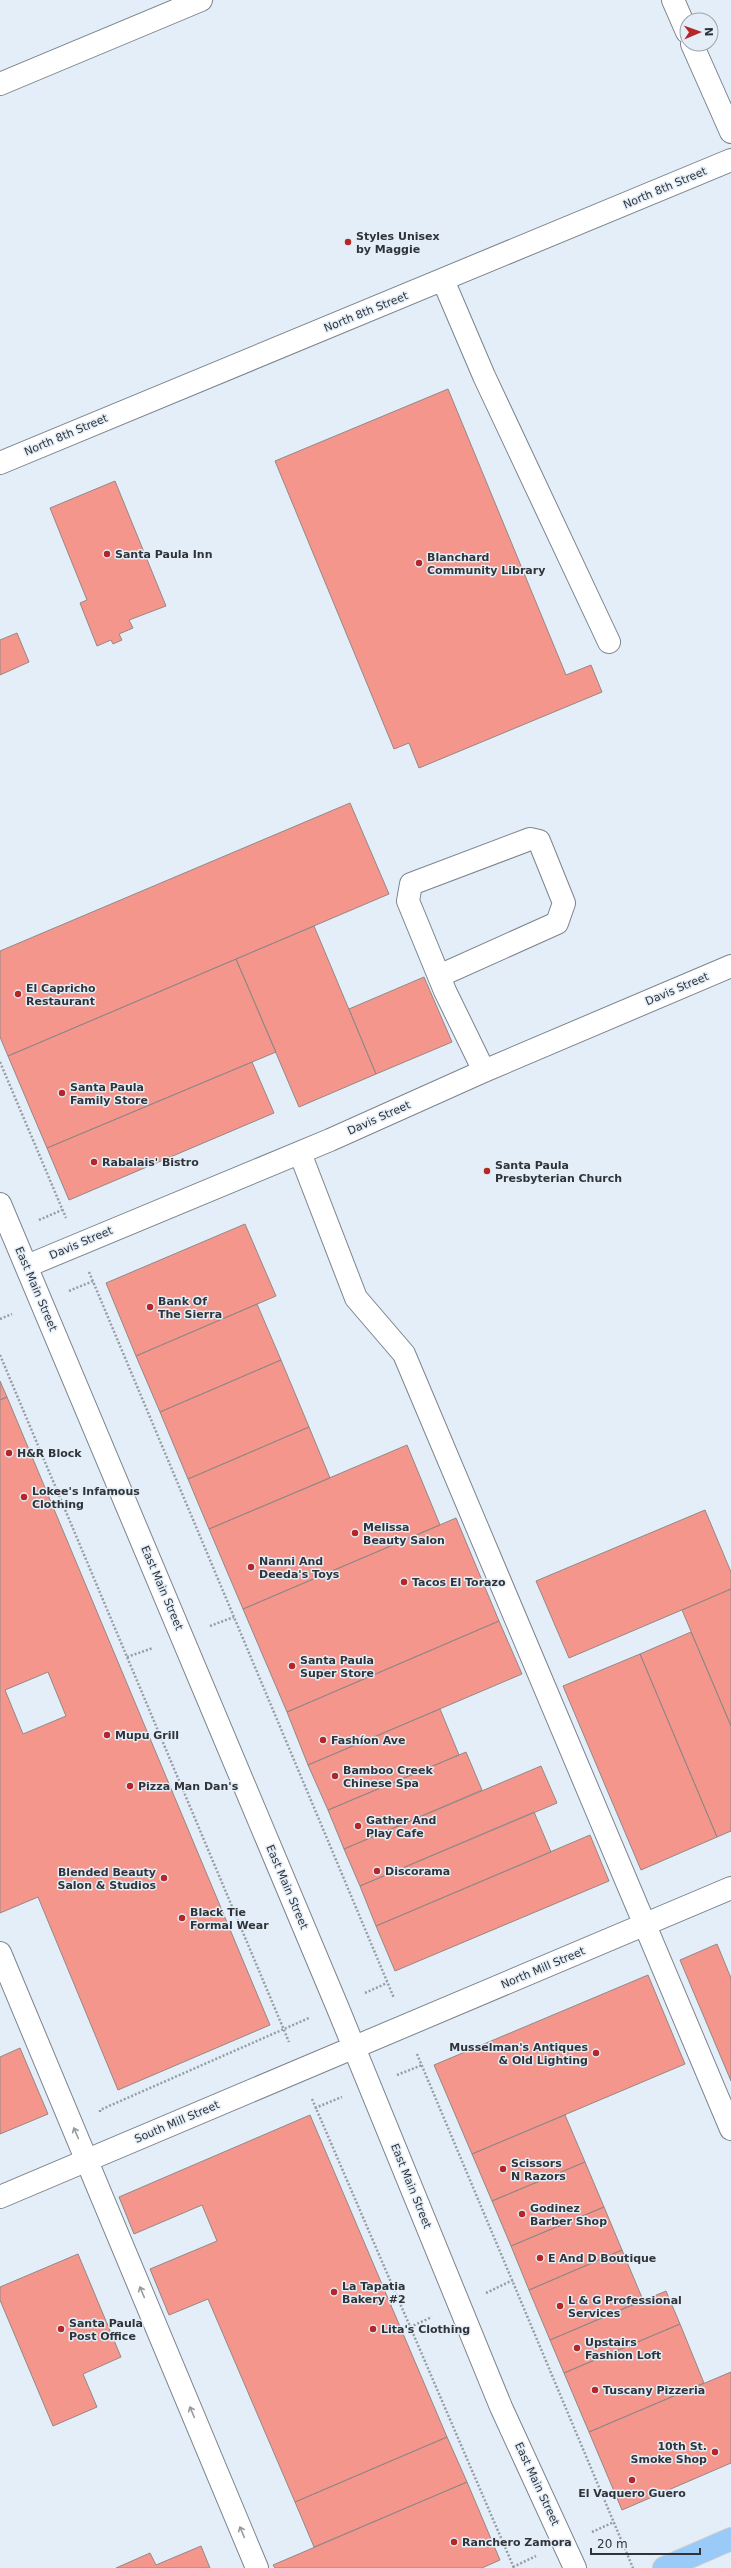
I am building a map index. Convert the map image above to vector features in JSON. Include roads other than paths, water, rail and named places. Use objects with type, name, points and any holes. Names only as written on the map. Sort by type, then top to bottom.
[{"type":"main road","points":[[664,2568],[731,2539]]},
{"type":"street","points":[[0,84],[201,0]]},
{"type":"street","points":[[673,0],[679,14]]},
{"type":"street","points":[[696,52],[731,132]]},
{"type":"street","name":"North 8th Street","points":[[0,463],[731,160]]},
{"type":"street","points":[[443,280],[484,376],[608,642]]},
{"type":"street","points":[[439,976],[557,924],[564,903],[539,841],[530,839],[411,884],[408,901],[439,976],[484,1070]]},
{"type":"street","name":"Davis Street","points":[[27,1266],[300,1153],[484,1070],[731,966]]},
{"type":"street","points":[[300,1153],[356,1298],[404,1354],[731,2129]]},
{"type":"street","name":"East Main Street","points":[[0,1204],[354,2047],[501,2407],[575,2568]]},
{"type":"street","name":"North Mill Street","points":[[354,2047],[731,1888]]},
{"type":"street","points":[[0,1953],[256,2568]]},
{"type":"street","name":"South Mill Street","points":[[0,2197],[354,2047]]},
{"type":"place","name":"Styles Unisex by Maggie","points":[[348,242]]},
{"type":"place","name":"Santa Paula Inn","points":[[107,554]]},
{"type":"place","name":"Blanchard Community Library","points":[[419,563]]},
{"type":"place","name":"El Capricho Restaurant","points":[[18,994]]},
{"type":"place","name":"Santa Paula Family Store","points":[[62,1093]]},
{"type":"place","name":"Rabalais' Bistro","points":[[94,1162]]},
{"type":"place","name":"Santa Paula Presbyterian Church","points":[[487,1171]]},
{"type":"place","name":"Bank Of The Sierra","points":[[150,1307]]},
{"type":"place","name":"H&R Block","points":[[9,1453]]},
{"type":"place","name":"Lokee's Infamous Clothing","points":[[24,1497]]},
{"type":"place","name":"Melissa Beauty Salon","points":[[355,1533]]},
{"type":"place","name":"Nanni And Deeda's Toys","points":[[251,1567]]},
{"type":"place","name":"Tacos El Torazo","points":[[404,1582]]},
{"type":"place","name":"Santa Paula Super Store","points":[[292,1666]]},
{"type":"place","name":"Mupu Grill","points":[[107,1735]]},
{"type":"place","name":"Fashíon Ave","points":[[323,1740]]},
{"type":"place","name":"Bamboo Creek Chinese Spa","points":[[335,1776]]},
{"type":"place","name":"Pizza Man Dan's","points":[[130,1786]]},
{"type":"place","name":"Gather And Play Cafe","points":[[358,1826]]},
{"type":"place","name":"Discorama","points":[[377,1871]]},
{"type":"place","name":"Blended Beauty Salon & Studios","points":[[164,1878]]},
{"type":"place","name":"Black Tie Formal Wear","points":[[182,1918]]},
{"type":"place","name":"Musselman's Antiques & Old Lighting","points":[[596,2053]]},
{"type":"place","name":"Scissors N Razors","points":[[503,2169]]},
{"type":"place","name":"Godinez Barber Shop","points":[[522,2214]]},
{"type":"place","name":"E And D Boutique","points":[[540,2258]]},
{"type":"place","name":"La Tapatia Bakery #2","points":[[334,2292]]},
{"type":"place","name":"L & G Professional Services","points":[[560,2306]]},
{"type":"place","name":"Santa Paula Post Office","points":[[61,2329]]},
{"type":"place","name":"Lita's Clothing","points":[[373,2329]]},
{"type":"place","name":"Upstairs Fashion Loft","points":[[577,2348]]},
{"type":"place","name":"Tuscany Pizzeria","points":[[595,2390]]},
{"type":"place","name":"10th St. Smoke Shop","points":[[715,2452]]},
{"type":"place","name":"El Vaquero Guero","points":[[632,2480]]},
{"type":"place","name":"Ranchero Zamora","points":[[454,2542]]}]
